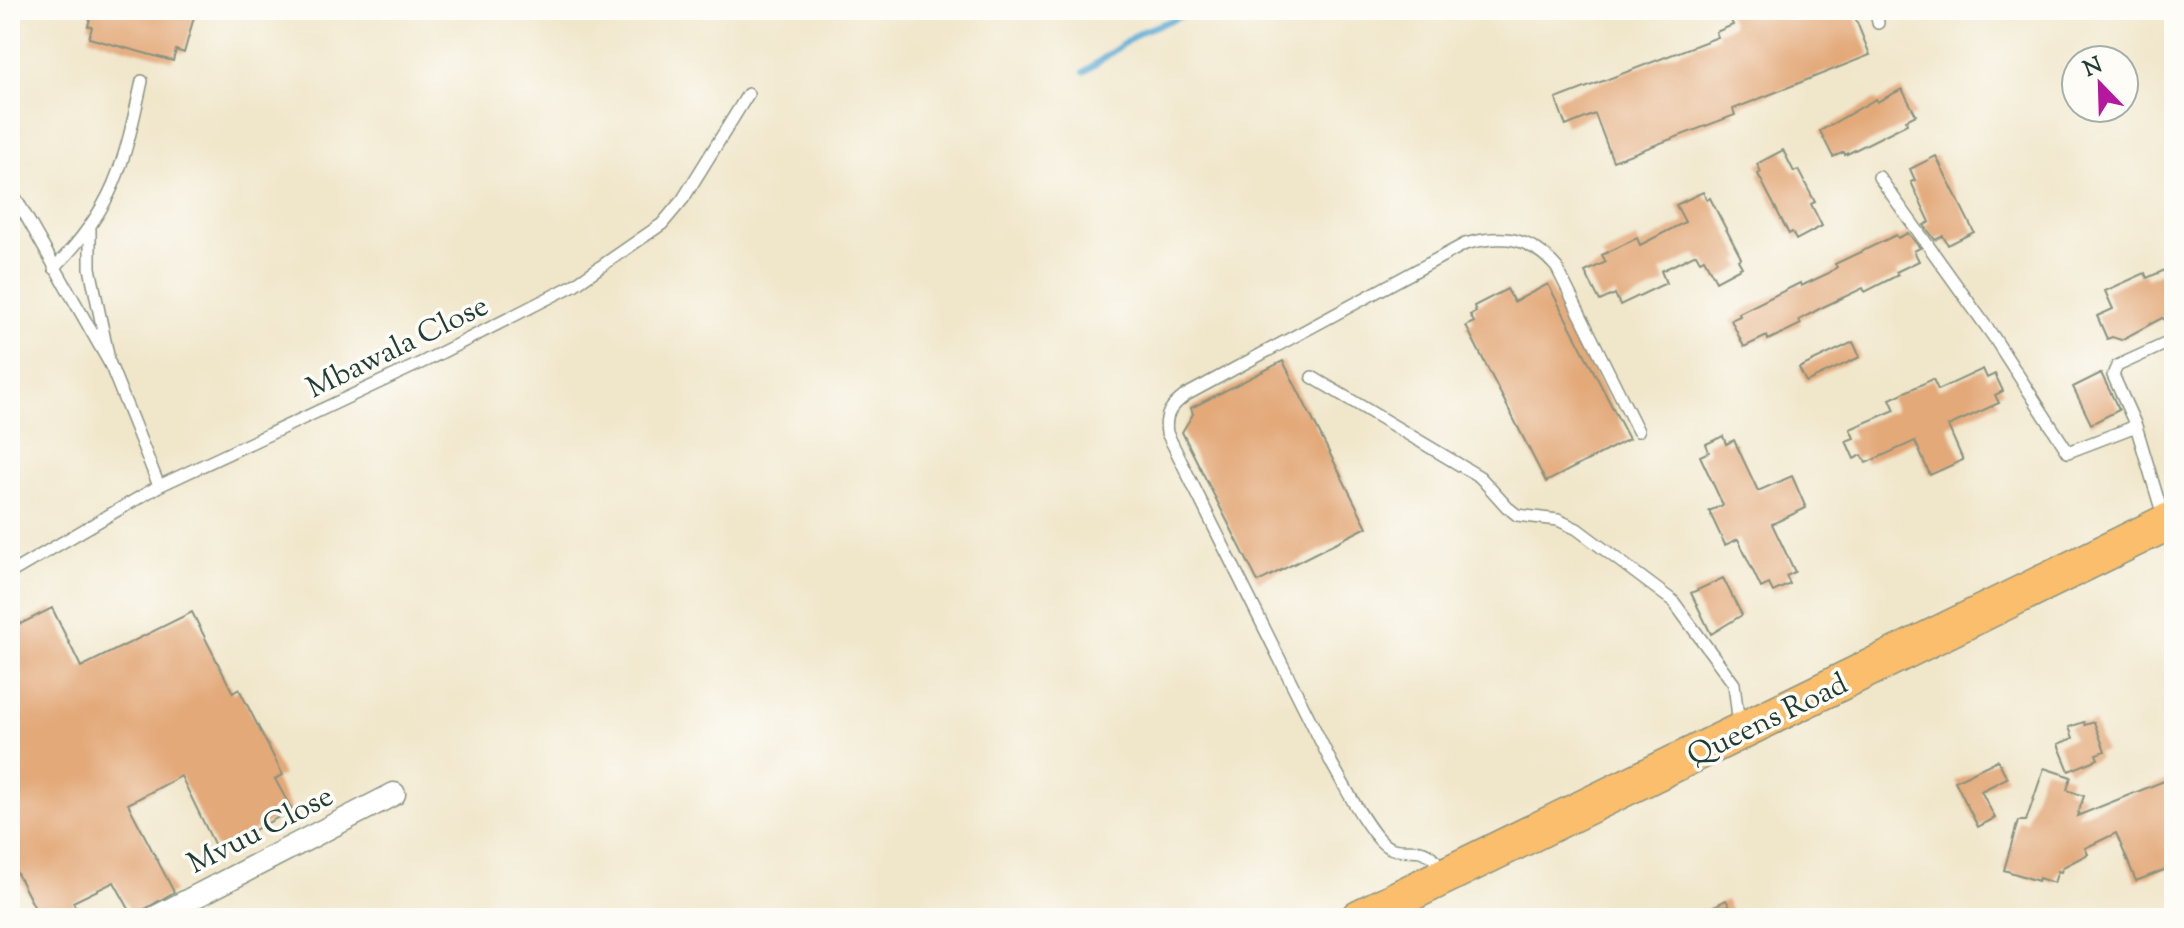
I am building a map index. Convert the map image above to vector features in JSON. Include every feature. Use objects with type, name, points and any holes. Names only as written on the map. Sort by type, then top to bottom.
[{"type":"highway","name":"Queens Road","points":[[1359,918],[2170,521]]},
{"type":"street","name":"Mvuu Close","points":[[154,918],[394,794]]},
{"type":"lane","points":[[54,268],[90,229],[112,190],[126,154],[142,81]]},
{"type":"lane","name":"Mbawala Close","points":[[10,573],[159,486],[425,361],[574,285],[662,224],[683,199],[748,94]]},
{"type":"lane","points":[[1879,177],[1993,336],[2068,452],[2136,426]]},
{"type":"lane","points":[[10,188],[110,364],[159,486]]},
{"type":"lane","points":[[90,229],[90,268],[110,364]]},
{"type":"lane","points":[[1432,882],[1435,860],[1420,849],[1392,850],[1384,845],[1332,764],[1167,433],[1165,421],[1168,412],[1186,395],[1465,244],[1506,238],[1527,243],[1543,252],[1557,268],[1638,431]]},
{"type":"lane","points":[[2170,521],[2114,370],[2174,340]]},
{"type":"lane","points":[[1312,377],[1480,477],[1517,515],[1558,520],[1577,529],[1673,601],[1734,684],[1740,732]]},
{"type":"building","points":[[92,10],[196,10],[184,53],[176,50],[173,61],[89,38]]},
{"type":"building","points":[[1727,10],[1852,10],[1870,55],[1733,109],[1735,115],[1613,161],[1595,114],[1566,126],[1556,99],[1718,37],[1716,32],[1733,25]]},
{"type":"building","points":[[1902,89],[1916,115],[1906,120],[1907,124],[1845,155],[1844,152],[1833,157],[1820,131],[1876,99],[1877,102]]},
{"type":"building","points":[[1783,150],[1815,202],[1811,204],[1822,226],[1796,240],[1792,232],[1789,234],[1758,174],[1761,172],[1757,164]]},
{"type":"building","points":[[1936,156],[1974,232],[1948,245],[1943,236],[1935,240],[1924,225],[1930,222],[1911,182],[1915,180],[1910,169]]},
{"type":"building","points":[[1703,192],[1707,200],[1710,198],[1741,258],[1738,260],[1742,267],[1716,281],[1704,259],[1700,261],[1696,254],[1661,271],[1666,283],[1620,305],[1615,294],[1600,301],[1585,272],[1606,262],[1602,255],[1637,238],[1640,245],[1685,222],[1676,205]]},
{"type":"building","points":[[1908,233],[1920,248],[1914,251],[1919,261],[1865,292],[1863,288],[1821,308],[1799,320],[1801,324],[1768,340],[1767,336],[1744,347],[1731,320],[1740,316],[1739,313],[1800,283],[1801,286],[1829,273],[1837,267],[1835,264],[1896,235],[1898,238]]},
{"type":"building","points":[[2174,266],[2174,316],[2165,320],[2162,318],[2121,340],[2107,339],[2097,316],[2113,309],[2105,291],[2145,273],[2147,278]]},
{"type":"building","points":[[1548,284],[1629,439],[1546,482],[1466,326],[1474,322],[1470,315],[1476,312],[1474,306],[1507,289],[1514,302]]},
{"type":"building","points":[[1853,342],[1860,357],[1806,382],[1799,368]]},
{"type":"building","points":[[1283,361],[1367,527],[1258,582],[1182,432],[1193,414],[1191,408]]},
{"type":"building","points":[[1983,369],[1987,378],[1995,374],[2003,391],[1995,395],[1999,403],[1948,426],[1963,460],[1930,475],[1915,441],[1866,463],[1862,455],[1854,459],[1846,441],[1854,438],[1850,429],[1895,410],[1890,399],[1933,379],[1938,390]]},
{"type":"building","points":[[2101,373],[2119,410],[2091,424],[2073,387]]},
{"type":"building","points":[[1723,436],[1726,444],[1734,440],[1758,491],[1792,476],[1806,508],[1772,524],[1795,572],[1786,576],[1790,584],[1773,592],[1769,584],[1761,588],[1738,539],[1725,545],[1709,511],[1723,505],[1700,456],[1709,452],[1706,444]]},
{"type":"building","points":[[1723,578],[1742,615],[1711,634],[1691,593]]},
{"type":"building","points":[[52,608],[81,667],[192,612],[233,693],[239,689],[283,775],[275,779],[292,810],[217,850],[181,776],[128,804],[174,892],[133,916],[114,882],[73,902],[81,918],[40,918],[10,860],[10,629]]},
{"type":"building","points":[[2084,722],[2085,725],[2094,722],[2105,751],[2096,754],[2098,759],[2069,771],[2058,744],[2073,738],[2069,727]]},
{"type":"building","points":[[1998,760],[2007,778],[1981,791],[1995,818],[1978,827],[1955,781]]},
{"type":"building","points":[[2044,768],[2071,777],[2067,790],[2084,796],[2077,816],[2174,777],[2174,866],[2136,881],[2116,833],[2085,848],[2088,854],[2058,871],[2054,883],[2004,870],[2018,821],[2026,821]]},
{"type":"building","points":[[1726,900],[1736,918],[1690,918]]},
{"type":"waterway","points":[[1084,72],[1140,32],[1198,10]]}]
